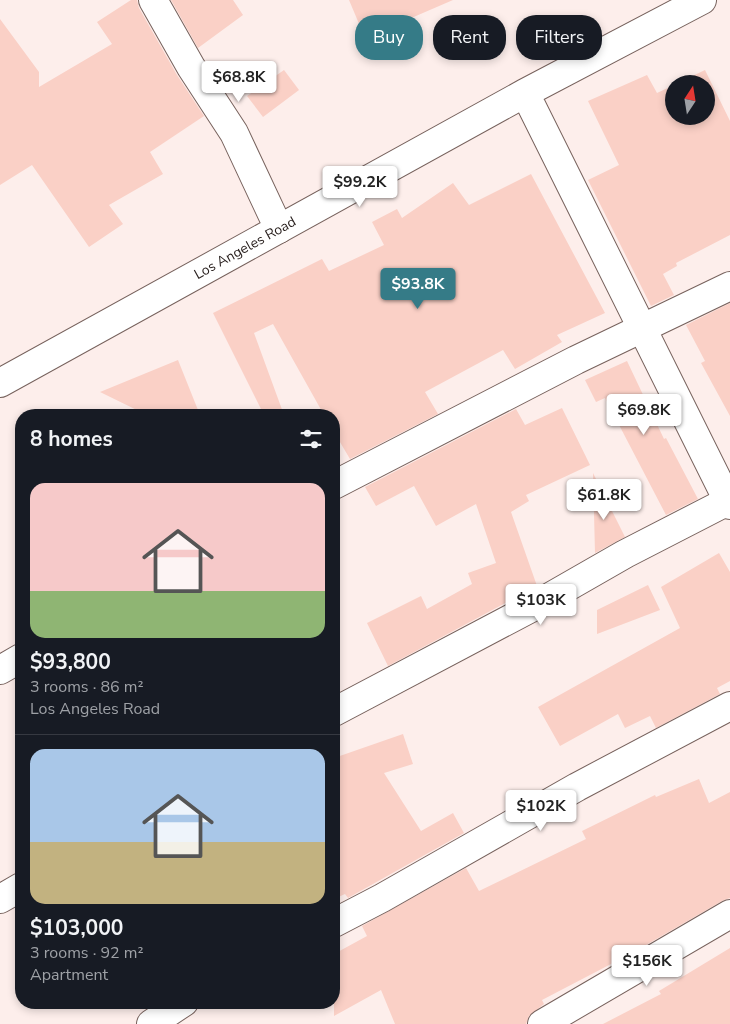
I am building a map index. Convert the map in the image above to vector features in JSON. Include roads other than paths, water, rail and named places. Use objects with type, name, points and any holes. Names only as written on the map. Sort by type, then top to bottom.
[{"type":"street","points":[[153,0],[191,67],[234,133],[279,229]]},
{"type":"street","name":"Los Angeles Road","points":[[0,383],[525,93],[702,0]]},
{"type":"street","points":[[340,709],[529,609],[626,554],[729,502],[525,93]]},
{"type":"street","points":[[340,482],[642,328],[730,286]]},
{"type":"street","points":[[0,670],[15,661]]},
{"type":"street","points":[[340,920],[577,787],[730,706]]},
{"type":"street","points":[[0,898],[15,890]]},
{"type":"street","points":[[542,1024],[730,914]]},
{"type":"street","points":[[151,1024],[174,1009]]}]
